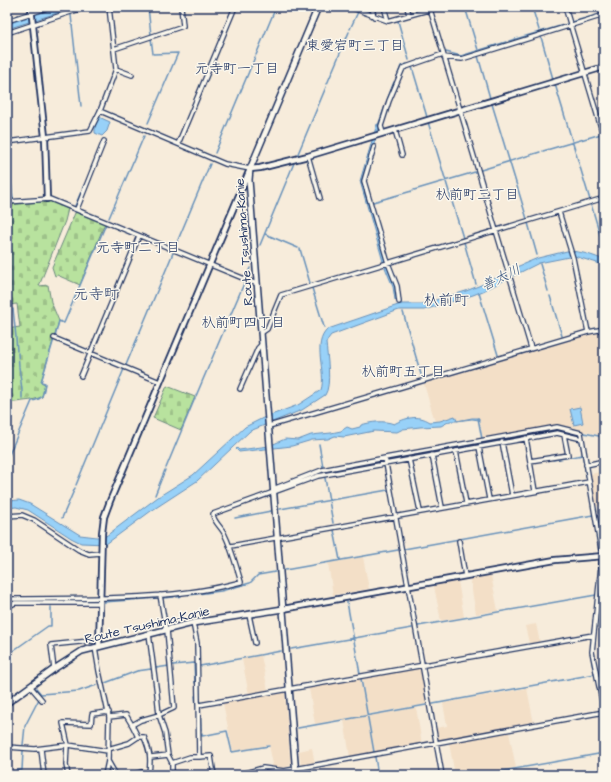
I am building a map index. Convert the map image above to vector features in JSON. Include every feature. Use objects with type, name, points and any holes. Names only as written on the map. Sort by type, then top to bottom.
[{"type":"main road","name":"Route Tsushima-Kanie","points":[[296,775],[249,180],[250,169],[318,7]]},
{"type":"main road","name":"Route Tsushima-Kanie","points":[[7,703],[76,654],[98,644],[193,624],[283,609]]},
{"type":"street","points":[[31,7],[45,137],[47,199]]},
{"type":"street","points":[[7,21],[50,7]]},
{"type":"street","points":[[7,33],[86,7]]},
{"type":"street","points":[[7,142],[90,131],[100,111],[116,69],[109,7]]},
{"type":"street","points":[[114,49],[183,26],[181,7]]},
{"type":"street","points":[[178,144],[236,7]]},
{"type":"street","points":[[350,7],[388,21],[439,7]]},
{"type":"street","points":[[372,7],[374,17]]},
{"type":"street","points":[[384,7],[388,21]]},
{"type":"street","points":[[407,7],[409,15]]},
{"type":"street","points":[[565,7],[604,138]]},
{"type":"street","points":[[431,8],[531,348]]},
{"type":"street","points":[[382,134],[381,126],[389,101],[403,68],[444,55],[462,59],[604,15]]},
{"type":"street","points":[[100,111],[225,164],[250,169],[260,168],[308,156],[604,67]]},
{"type":"street","points":[[116,69],[132,75]]},
{"type":"street","points":[[395,130],[402,155]]},
{"type":"street","points":[[77,209],[104,141]]},
{"type":"street","points":[[374,147],[364,181],[388,263],[397,286],[399,302]]},
{"type":"street","points":[[308,156],[320,198]]},
{"type":"street","points":[[105,775],[108,761],[109,714],[99,671],[98,644],[101,553],[104,517],[250,169]]},
{"type":"street","points":[[261,333],[266,331],[281,295],[604,198]]},
{"type":"street","points":[[7,202],[50,199],[257,284]]},
{"type":"street","points":[[559,212],[573,258],[588,332]]},
{"type":"street","points":[[81,376],[139,236]]},
{"type":"street","points":[[268,425],[604,328]]},
{"type":"street","points":[[54,338],[160,382]]},
{"type":"street","points":[[240,389],[258,348],[262,344]]},
{"type":"street","points":[[237,775],[263,768],[279,771],[604,712],[593,658],[594,635],[603,556],[581,433],[557,427],[385,458],[322,470],[274,491]]},
{"type":"street","points":[[7,607],[15,603],[100,601],[191,592],[241,582],[230,546],[223,531],[213,518],[213,514],[318,476],[557,433],[582,439]]},
{"type":"street","points":[[530,461],[568,454],[564,435]]},
{"type":"street","points":[[526,438],[536,491]]},
{"type":"street","points":[[502,442],[512,495]]},
{"type":"street","points":[[479,446],[489,499]]},
{"type":"street","points":[[456,451],[466,503]]},
{"type":"street","points":[[432,455],[442,507]]},
{"type":"street","points":[[385,458],[442,775]]},
{"type":"street","points":[[409,459],[420,511]]},
{"type":"street","points":[[586,465],[604,461]]},
{"type":"street","points":[[230,546],[589,482]]},
{"type":"street","points":[[7,516],[22,515],[34,520],[79,550],[89,554],[101,553]]},
{"type":"street","points":[[459,541],[465,576]]},
{"type":"street","points":[[283,609],[555,560],[603,556]]},
{"type":"street","points":[[132,724],[159,715],[174,708],[166,630],[160,595]]},
{"type":"street","points":[[7,599],[100,601]]},
{"type":"street","points":[[249,615],[255,643]]},
{"type":"street","points":[[193,624],[197,643],[199,757]]},
{"type":"street","points":[[149,634],[159,715],[165,733],[168,755],[172,763],[172,775]]},
{"type":"street","points":[[199,706],[594,635]]},
{"type":"street","points":[[54,669],[51,645],[98,644]]},
{"type":"street","points":[[30,686],[42,700]]},
{"type":"street","points":[[68,775],[66,765],[67,745],[63,723],[91,724],[92,714],[126,715],[138,737]]},
{"type":"street","points":[[7,747],[41,749],[67,745],[108,750],[130,743],[138,737],[144,737],[151,757],[149,772],[132,775]]},
{"type":"street","points":[[41,749],[44,775]]},
{"type":"street","points":[[151,757],[168,755]]},
{"type":"street","points":[[172,763],[190,757],[211,756],[214,775]]},
{"type":"street","points":[[108,761],[116,775]]},
{"type":"shaded area","points":[[602,332],[604,334],[604,436],[557,425],[483,438],[479,418],[457,421],[455,417],[435,422],[424,384]]},
{"type":"shaded area","points":[[604,471],[604,505],[596,506],[590,474]]},
{"type":"shaded area","points":[[363,557],[369,589],[333,595],[328,563]]},
{"type":"shaded area","points":[[491,575],[498,611],[476,614],[470,579]]},
{"type":"shaded area","points":[[458,581],[464,617],[441,621],[434,586]]},
{"type":"shaded area","points":[[536,624],[540,643],[530,644],[525,626]]},
{"type":"shaded area","points":[[261,655],[268,691],[249,695],[242,659]]},
{"type":"shaded area","points":[[419,668],[421,669],[427,704],[368,714],[362,679]]},
{"type":"shaded area","points":[[360,679],[367,715],[315,724],[309,688]]},
{"type":"shaded area","points":[[527,688],[534,724],[438,740],[436,728],[447,726],[443,703]]},
{"type":"shaded area","points":[[284,693],[291,766],[273,768],[269,745],[233,752],[223,703]]},
{"type":"shaded area","points":[[416,707],[422,744],[375,752],[368,716]]},
{"type":"shaded area","points":[[367,716],[374,752],[350,757],[344,720]]},
{"type":"shaded area","points":[[509,732],[516,768],[474,775],[455,775],[449,743]]},
{"type":"shaded area","points":[[312,748],[315,764],[301,766],[299,751]]},
{"type":"green space","points":[[50,201],[68,209],[65,221],[39,286],[48,285],[51,302],[59,321],[41,382],[45,384],[42,397],[32,400],[7,403],[7,329],[20,327],[17,304],[7,305],[7,205]]},
{"type":"green space","points":[[78,212],[105,223],[80,285],[57,275],[55,276],[52,267],[75,213]]},
{"type":"green space","points":[[167,386],[195,397],[181,430],[153,418]]},
{"type":"water","points":[[59,7],[76,7],[7,29],[7,24]]},
{"type":"water","points":[[99,117],[110,122],[107,131],[102,136],[95,133],[95,126]]},
{"type":"water","points":[[377,124],[379,125],[378,132],[361,181],[395,286],[397,300],[395,300],[393,287],[384,265],[360,181]]},
{"type":"water","name":"善太川","points":[[567,251],[599,258],[604,260],[604,265],[574,256],[539,263],[473,295],[424,310],[399,310],[331,335],[326,343],[329,377],[325,395],[302,410],[250,431],[197,481],[151,511],[106,544],[81,543],[28,510],[16,507],[7,508],[7,501],[19,500],[30,504],[80,535],[97,537],[106,536],[158,497],[193,475],[245,427],[263,418],[298,405],[321,390],[322,375],[320,350],[323,335],[328,329],[401,304],[422,304],[466,291],[538,258]]},
{"type":"water","points":[[580,407],[583,423],[574,425],[570,409]]},
{"type":"water","points":[[455,416],[457,421],[450,421],[441,426],[403,429],[397,432],[374,431],[344,437],[335,436],[328,439],[312,440],[292,446],[239,452],[236,449],[237,448],[239,450],[269,446],[285,439],[298,440],[311,435],[341,431],[347,427],[352,429],[373,422],[386,422],[394,424],[407,419],[421,418],[430,422],[440,421]]},
{"type":"water","points":[[472,418],[479,418],[479,420],[472,419],[459,421]]},
{"type":"waterway","points":[[148,7],[151,35]]},
{"type":"waterway","points":[[256,55],[276,7]]},
{"type":"waterway","points":[[465,7],[478,50]]},
{"type":"waterway","points":[[532,7],[539,30]]},
{"type":"waterway","points":[[597,7],[598,12]]},
{"type":"waterway","points":[[350,29],[358,12]]},
{"type":"waterway","points":[[572,22],[604,13]]},
{"type":"waterway","points":[[71,15],[81,106]]},
{"type":"waterway","points":[[600,19],[604,31]]},
{"type":"waterway","points":[[398,21],[409,60]]},
{"type":"waterway","points":[[509,41],[567,24]]},
{"type":"waterway","points":[[327,84],[349,32]]},
{"type":"waterway","points":[[541,37],[553,79]]},
{"type":"waterway","points":[[148,123],[178,53],[153,54],[151,38]]},
{"type":"waterway","points":[[446,52],[461,56],[506,42]]},
{"type":"waterway","points":[[478,56],[490,98]]},
{"type":"waterway","points":[[215,153],[255,57]]},
{"type":"waterway","points":[[397,77],[401,66],[407,64]]},
{"type":"waterway","points":[[412,67],[427,117]]},
{"type":"waterway","points":[[386,103],[394,82]]},
{"type":"waterway","points":[[555,84],[590,200]]},
{"type":"waterway","points":[[297,156],[326,87]]},
{"type":"waterway","points":[[492,104],[527,219]]},
{"type":"waterway","points":[[378,126],[385,106]]},
{"type":"waterway","points":[[428,122],[463,238]]},
{"type":"waterway","points":[[543,151],[601,134]]},
{"type":"waterway","points":[[109,218],[144,136]]},
{"type":"waterway","points":[[7,145],[13,199]]},
{"type":"waterway","points":[[481,170],[540,152]]},
{"type":"waterway","points":[[260,245],[294,163]]},
{"type":"waterway","points":[[175,247],[210,164]]},
{"type":"waterway","points":[[414,190],[475,172]]},
{"type":"waterway","points":[[75,206],[84,185]]},
{"type":"waterway","points":[[373,202],[412,191]]},
{"type":"waterway","points":[[591,204],[604,248]]},
{"type":"waterway","points":[[528,223],[537,255]]},
{"type":"waterway","points":[[55,337],[59,321],[64,323],[106,224]]},
{"type":"waterway","points":[[265,234],[298,248]]},
{"type":"waterway","name":"善太川","points":[[464,242],[476,284]]},
{"type":"waterway","points":[[300,249],[310,283]]},
{"type":"waterway","points":[[126,365],[173,253]]},
{"type":"waterway","points":[[540,264],[548,291]]},
{"type":"waterway","points":[[246,278],[250,268]]},
{"type":"waterway","points":[[196,396],[245,281]]},
{"type":"waterway","points":[[312,288],[324,327]]},
{"type":"waterway","name":"善太川","points":[[479,293],[498,355]]},
{"type":"waterway","points":[[550,296],[562,336]]},
{"type":"waterway","points":[[13,309],[16,337]]},
{"type":"waterway","points":[[403,312],[422,378]]},
{"type":"waterway","points":[[16,338],[17,351]]},
{"type":"waterway","points":[[8,457],[32,401],[39,399],[44,390],[45,383],[41,382],[54,339]]},
{"type":"waterway","points":[[18,353],[19,366]]},
{"type":"waterway","points":[[19,367],[21,381]]},
{"type":"waterway","points":[[76,485],[124,369]]},
{"type":"waterway","points":[[21,382],[22,390]]},
{"type":"waterway","points":[[22,391],[22,398]]},
{"type":"waterway","points":[[166,468],[195,398]]},
{"type":"waterway","points":[[478,418],[482,439],[484,439]]},
{"type":"waterway","points":[[572,429],[578,430]]},
{"type":"waterway","points":[[389,460],[557,430],[577,434]]},
{"type":"waterway","points":[[584,433],[604,437]]},
{"type":"waterway","points":[[580,440],[587,480]]},
{"type":"waterway","points":[[319,444],[323,467]]},
{"type":"waterway","points":[[553,460],[583,455]]},
{"type":"waterway","points":[[364,464],[382,461]]},
{"type":"waterway","points":[[155,495],[165,470]]},
{"type":"waterway","points":[[325,478],[333,523]]},
{"type":"waterway","points":[[62,518],[75,488]]},
{"type":"waterway","points":[[280,509],[388,490]]},
{"type":"waterway","points":[[235,518],[271,511]]},
{"type":"waterway","points":[[404,549],[593,515]]},
{"type":"waterway","points":[[334,530],[340,560]]},
{"type":"waterway","points":[[285,570],[398,550]]},
{"type":"waterway","points":[[189,595],[221,591],[250,583],[258,575],[275,572]]},
{"type":"waterway","points":[[418,626],[596,595]]},
{"type":"waterway","points":[[177,597],[181,596]]},
{"type":"waterway","points":[[162,598],[174,597]]},
{"type":"waterway","points":[[104,602],[158,598]]},
{"type":"waterway","points":[[7,604],[13,601],[91,600]]},
{"type":"waterway","points":[[347,602],[360,674]]},
{"type":"waterway","points":[[7,655],[48,626],[51,626],[51,607]]},
{"type":"waterway","points":[[592,632],[594,620]]},
{"type":"waterway","points":[[291,649],[412,628]]},
{"type":"waterway","points":[[200,666],[281,651]]},
{"type":"waterway","points":[[591,656],[593,668]]},
{"type":"waterway","points":[[173,665],[194,663],[195,683]]},
{"type":"waterway","points":[[156,668],[169,666]]},
{"type":"waterway","points":[[105,683],[137,671],[151,669]]},
{"type":"waterway","points":[[433,704],[595,674]]},
{"type":"waterway","points":[[361,679],[374,752]]},
{"type":"waterway","points":[[41,694],[79,691],[97,685]]},
{"type":"waterway","points":[[36,688],[41,694]]},
{"type":"waterway","points":[[195,696],[196,706]]},
{"type":"waterway","points":[[23,745],[25,726],[39,699]]},
{"type":"waterway","points":[[298,728],[426,705]]},
{"type":"waterway","points":[[200,708],[201,730]]},
{"type":"waterway","points":[[603,715],[604,719]]},
{"type":"waterway","points":[[202,733],[202,736],[227,731],[232,752],[269,746]]},
{"type":"waterway","points":[[7,772],[22,770],[23,751]]},
{"type":"waterway","points":[[481,775],[604,753]]},
{"type":"waterway","points":[[375,757],[378,775]]},
{"type":"district","name":"東愛宕町三丁目","points":[[355,46]]},
{"type":"district","name":"元寺町一丁目","points":[[237,69]]},
{"type":"district","name":"杁前町三丁目","points":[[477,195]]},
{"type":"district","name":"元寺町二丁目","points":[[138,248]]},
{"type":"district","name":"元寺町","points":[[96,294]]},
{"type":"district","name":"杁前町","points":[[446,300]]},
{"type":"district","name":"杁前町四丁目","points":[[243,323]]},
{"type":"district","name":"杁前町五丁目","points":[[403,372]]}]
